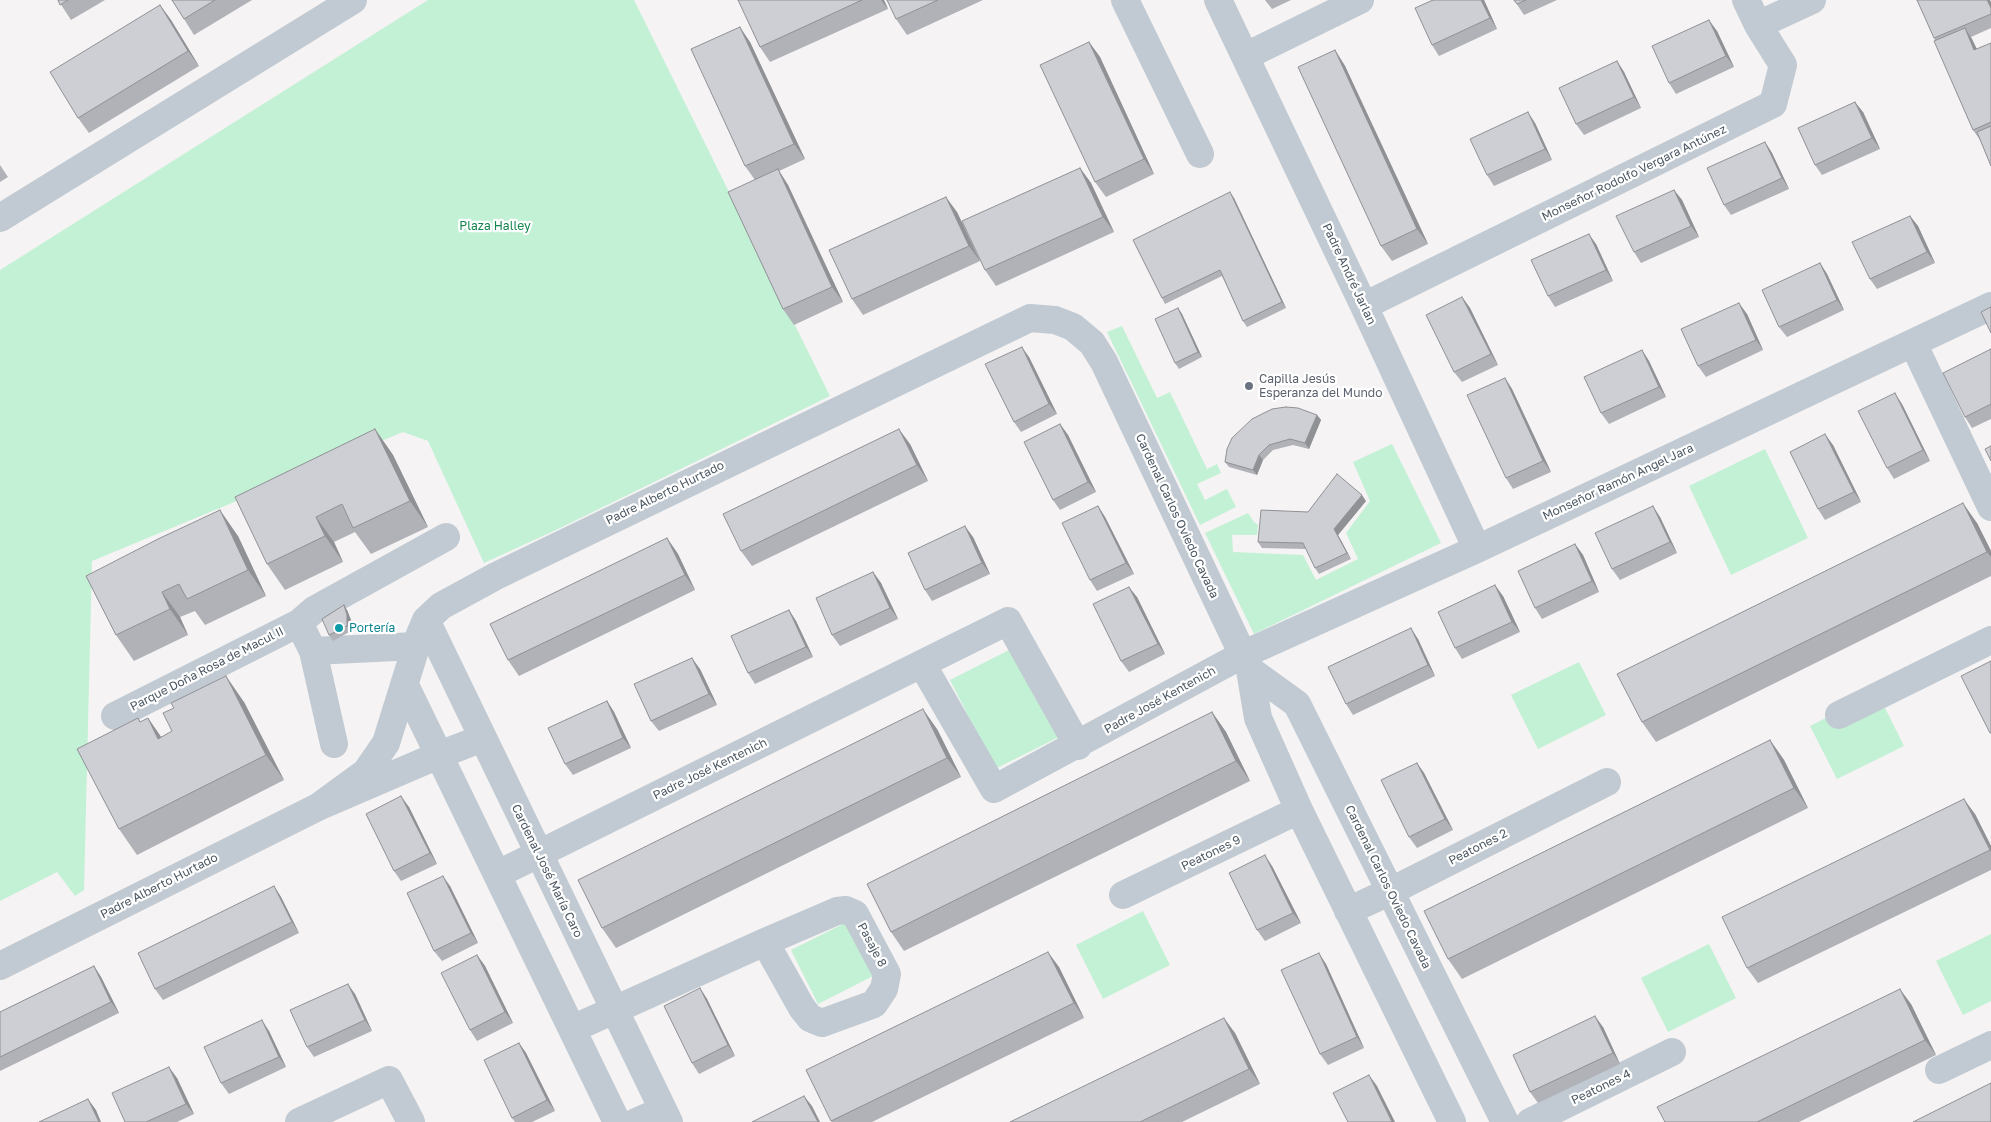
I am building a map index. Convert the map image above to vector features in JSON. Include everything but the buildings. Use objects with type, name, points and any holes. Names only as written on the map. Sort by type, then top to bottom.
[{"type":"street","points":[[0,218],[353,0]]},
{"type":"street","points":[[1125,0],[1200,154]]},
{"type":"street","name":"Padre André Jarlan","points":[[1218,0],[1477,549]]},
{"type":"street","points":[[1246,56],[1360,0]]},
{"type":"street","points":[[1746,0],[1758,25],[1812,0]]},
{"type":"street","name":"Monseñor Rodolfo Vergara Antúnez","points":[[1364,306],[1774,104],[1783,64],[1758,25]]},
{"type":"street","name":"Monseñor Ramón Angel Jara","points":[[1246,662],[1477,549],[1991,306]]},
{"type":"street","name":"Padre Alberto Hurtado","points":[[318,807],[366,772],[386,743],[426,620],[441,606],[496,576],[1030,318],[1055,320],[1073,327],[1092,343],[1104,362]]},
{"type":"street","points":[[1913,343],[1991,507]]},
{"type":"street","name":"Cardenal Carlos Oviedo Cavada","points":[[1104,362],[1246,662],[1258,718],[1300,810],[1452,1122]]},
{"type":"street","name":"Parque Doña Rosa de Macul II","points":[[115,716],[299,623],[314,610],[446,537]]},
{"type":"street","name":"Cardenal José María Caro","points":[[426,620],[666,1116]]},
{"type":"street","name":"Padre José Kentenich","points":[[498,874],[1008,621],[1078,746]]},
{"type":"street","name":"Parque Doña Rosa de Macul II","points":[[299,623],[313,651],[334,744]]},
{"type":"street","points":[[1839,715],[1991,640]]},
{"type":"street","points":[[313,651],[416,646]]},
{"type":"street","name":"Cardenal Carlos Oviedo Cavada","points":[[1246,662],[1297,704],[1505,1122]]},
{"type":"street","name":"Padre José Kentenich","points":[[922,664],[994,789],[1246,662]]},
{"type":"street","points":[[405,685],[617,1122]]},
{"type":"street","name":"Padre Alberto Hurtado","points":[[0,966],[318,807],[438,754],[483,738]]},
{"type":"street","name":"Peatones 2","points":[[1348,910],[1391,891],[1608,782]]},
{"type":"street","name":"Peatones 9","points":[[1124,895],[1300,810]]},
{"type":"street","name":"Pasaje 8","points":[[572,1029],[765,942],[846,910],[855,914],[887,974],[884,989],[874,1004],[822,1023],[810,1018],[802,1008],[765,942]]},
{"type":"street","points":[[1939,1070],[1991,1045]]},
{"type":"street","name":"Peatones 4","points":[[1530,1122],[1672,1052]]},
{"type":"street","points":[[299,1122],[389,1080],[411,1122]]},
{"type":"street","points":[[636,1122],[666,1116]]},
{"type":"green space","name":"Plaza Halley","points":[[428,0],[634,0],[830,396],[558,529],[484,563],[428,441],[403,432],[92,561],[84,890],[75,896],[57,872],[0,901],[0,270]]},
{"type":"green space","points":[[1122,326],[1157,398],[1170,392],[1207,469],[1217,464],[1221,473],[1197,484],[1205,500],[1227,489],[1236,507],[1200,525],[1107,332]]},
{"type":"green space","points":[[1392,444],[1441,543],[1254,634],[1205,533],[1248,513],[1258,525],[1257,535],[1232,535],[1233,552],[1303,555],[1316,580],[1358,559],[1346,533],[1370,501],[1353,462]]},
{"type":"green space","points":[[1765,449],[1808,538],[1731,575],[1689,486]]},
{"type":"green space","points":[[1013,648],[1059,737],[995,769],[950,680]]},
{"type":"green space","points":[[1579,662],[1606,715],[1538,749],[1511,695]]},
{"type":"green space","points":[[1877,692],[1904,746],[1837,779],[1810,726]]},
{"type":"green space","points":[[1143,911],[1170,965],[1103,999],[1076,945]]},
{"type":"green space","points":[[859,916],[885,970],[818,1004],[791,950]]},
{"type":"green space","points":[[1991,934],[1991,1001],[1963,1015],[1936,961]]},
{"type":"green space","points":[[1709,944],[1736,998],[1668,1032],[1641,978]]},
{"type":"place","name":"Capilla Jesús Esperanza del Mundo","points":[[1249,386]]},
{"type":"place","name":"Portería","points":[[339,628]]}]
